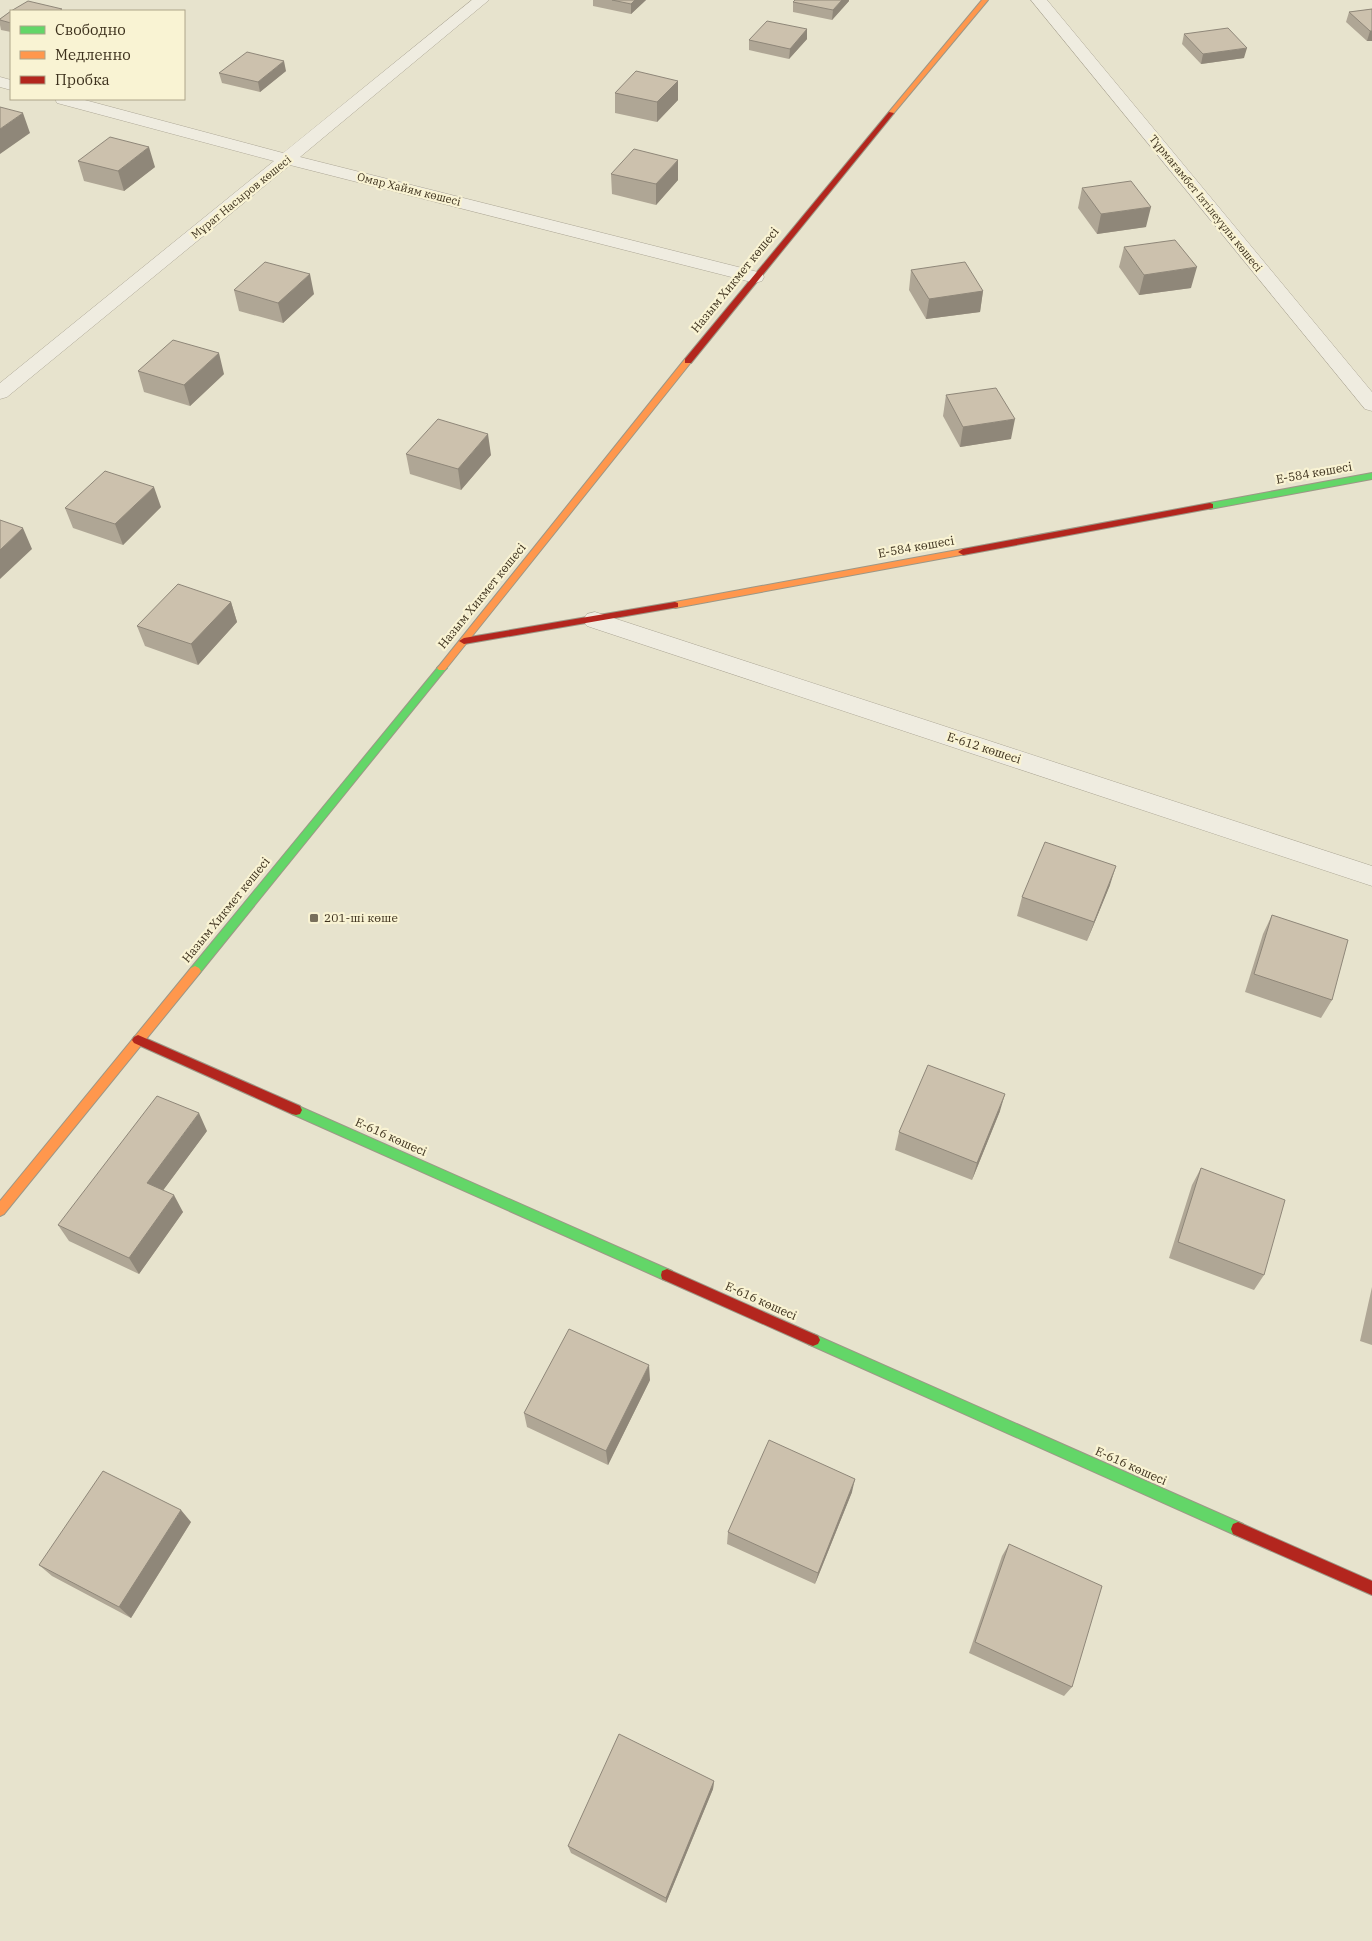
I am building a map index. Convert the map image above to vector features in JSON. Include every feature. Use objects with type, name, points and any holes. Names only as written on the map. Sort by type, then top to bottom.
[{"type":"street","name":"Мұрат Насыров көшесі","points":[[0,394],[481,0]]},
{"type":"street","name":"Назым Хикмет көшесі","points":[[0,1210],[464,641],[755,276],[985,0]]},
{"type":"street","name":"Тұрмағамбет Ізтілеуұлы көшесі","points":[[1039,0],[1372,405]]},
{"type":"street","name":"Омар Хайям көшесі","points":[[68,100],[287,159],[755,276]]},
{"type":"street","name":"Е-584 көшесі","points":[[464,641],[595,620],[1372,476]]},
{"type":"street","name":"Е-612 көшесі","points":[[595,620],[1372,876]]},
{"type":"street","name":"Е-616 көшесі","points":[[138,1040],[1372,1588]]},
{"type":"building","points":[[612,0],[635,0],[631,4]]},
{"type":"building","points":[[795,0],[842,0],[833,10],[793,2]]},
{"type":"building","points":[[28,1],[62,9],[60,10],[13,10]]},
{"type":"building","points":[[1372,9],[1372,31],[1349,12]]},
{"type":"building","points":[[10,12],[10,23],[0,19]]},
{"type":"building","points":[[767,21],[807,29],[790,49],[749,40]]},
{"type":"building","points":[[1228,28],[1247,48],[1203,54],[1184,34]]},
{"type":"building","points":[[247,52],[284,61],[258,82],[219,73]]},
{"type":"building","points":[[636,71],[678,81],[657,102],[615,93]]},
{"type":"building","points":[[0,107],[23,113],[0,129]]},
{"type":"building","points":[[110,137],[149,147],[118,171],[78,161]]},
{"type":"building","points":[[634,149],[678,160],[656,184],[611,174]]},
{"type":"building","points":[[1131,181],[1151,207],[1101,214],[1082,188]]},
{"type":"building","points":[[1175,240],[1197,267],[1144,275],[1124,247]]},
{"type":"building","points":[[265,262],[310,274],[278,303],[234,290]]},
{"type":"building","points":[[965,262],[983,291],[929,299],[911,270]]},
{"type":"building","points":[[173,340],[219,353],[184,385],[138,371]]},
{"type":"building","points":[[996,388],[1015,419],[963,427],[946,395]]},
{"type":"building","points":[[438,419],[488,434],[458,469],[406,454]]},
{"type":"building","points":[[105,471],[154,487],[115,524],[65,508]]},
{"type":"building","points":[[0,520],[23,528],[0,550]]},
{"type":"building","points":[[178,584],[231,602],[191,644],[137,626]]},
{"type":"building","points":[[1045,842],[1116,866],[1094,922],[1022,897]]},
{"type":"building","points":[[1272,915],[1348,940],[1332,1000],[1254,974]]},
{"type":"building","points":[[928,1065],[1005,1094],[977,1163],[899,1132]]},
{"type":"building","points":[[157,1096],[199,1113],[147,1183],[174,1195],[129,1258],[58,1225]]},
{"type":"building","points":[[1201,1168],[1285,1200],[1264,1275],[1178,1242]]},
{"type":"building","points":[[569,1329],[649,1365],[606,1451],[524,1413]]},
{"type":"building","points":[[769,1440],[855,1479],[818,1573],[728,1532]]},
{"type":"building","points":[[103,1471],[181,1510],[119,1607],[39,1565]]},
{"type":"building","points":[[1009,1544],[1102,1586],[1072,1687],[975,1642]]},
{"type":"building","points":[[619,1734],[714,1781],[666,1898],[568,1846]]},
{"type":"traffic: fast","points":[[1210,506],[1372,476]]},
{"type":"traffic: fast","points":[[195,971],[442,668]]},
{"type":"traffic: fast","points":[[296,1110],[667,1275]]},
{"type":"traffic: fast","points":[[813,1340],[1238,1529]]},
{"type":"traffic: slow","points":[[891,113],[985,0]]},
{"type":"traffic: slow","points":[[442,668],[688,361]]},
{"type":"traffic: slow","points":[[675,605],[963,552]]},
{"type":"traffic: slow","points":[[0,1210],[195,971]]},
{"type":"traffic: jam","points":[[688,361],[891,113]]},
{"type":"traffic: jam","points":[[963,552],[1210,506]]},
{"type":"traffic: jam","points":[[464,641],[675,605]]},
{"type":"traffic: jam","points":[[138,1040],[296,1110]]},
{"type":"traffic: jam","points":[[667,1275],[813,1340]]},
{"type":"traffic: jam","points":[[1238,1529],[1372,1588]]},
{"type":"place","name":"201-ші көше","points":[[314,918]]}]
